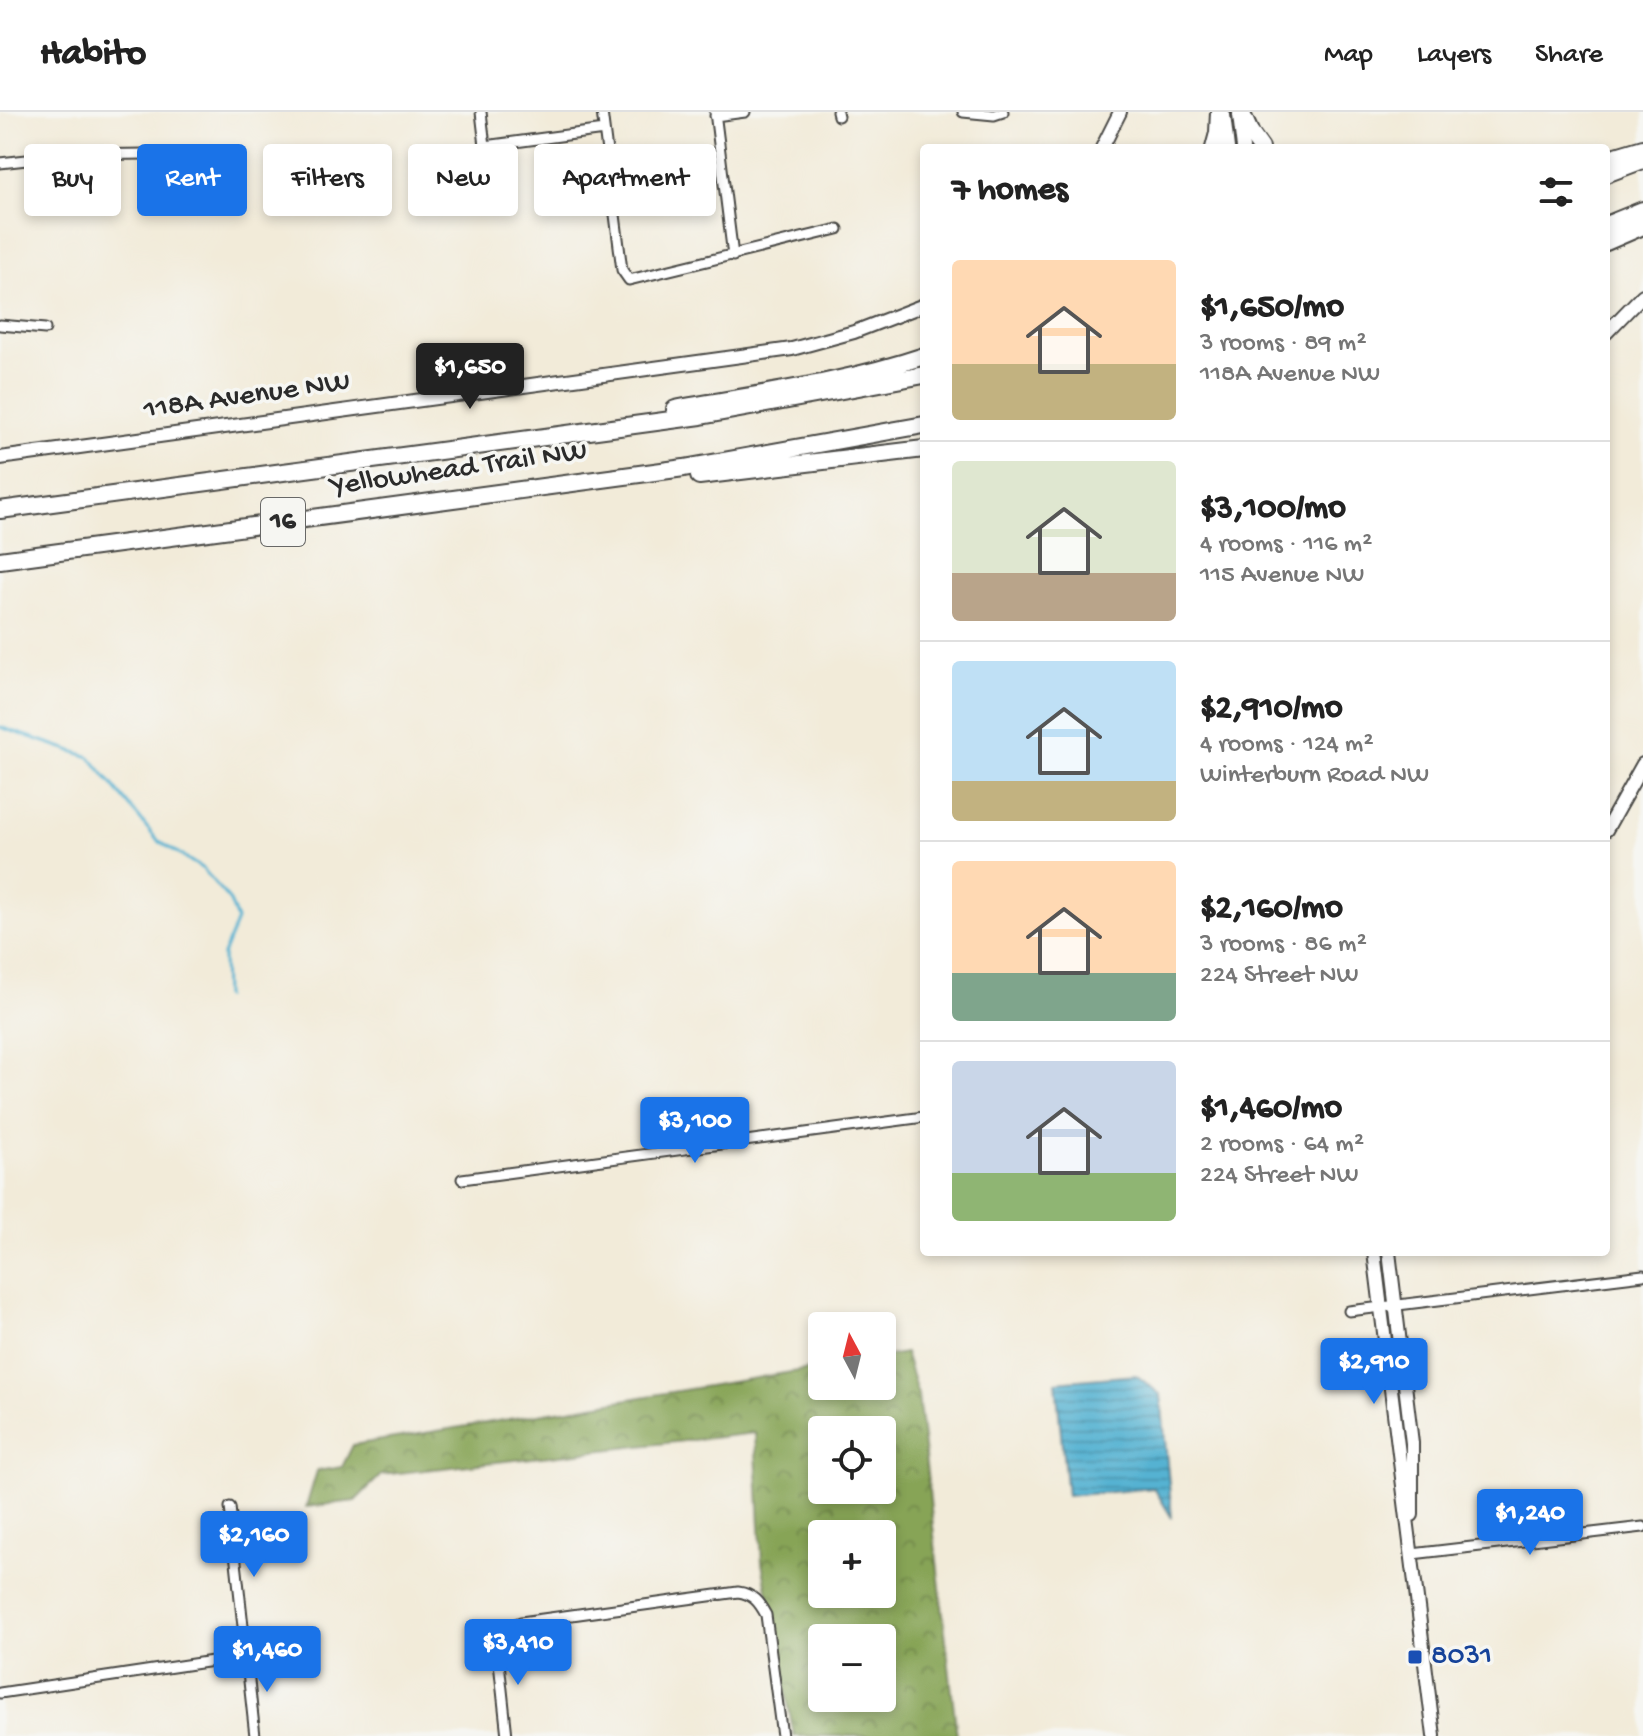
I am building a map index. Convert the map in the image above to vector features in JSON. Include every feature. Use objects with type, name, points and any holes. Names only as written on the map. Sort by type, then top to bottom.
[{"type":"highway","points":[[1215,144],[1221,112]]},
{"type":"highway","points":[[1240,112],[1258,144]]},
{"type":"highway","points":[[1610,158],[1643,148]]},
{"type":"highway","points":[[1610,172],[1643,160]]},
{"type":"highway","points":[[1610,223],[1643,210]]},
{"type":"highway","points":[[1610,240],[1643,226]]},
{"type":"highway","points":[[483,445],[802,386],[920,357]]},
{"type":"highway","name":"Yellowhead Trail NW","points":[[0,510],[701,416],[920,376]]},
{"type":"highway","name":"Yellowhead Trail NW","points":[[0,560],[565,485],[790,450],[920,426]]},
{"type":"highway","points":[[565,485],[656,481],[920,449]]},
{"type":"street","points":[[481,112],[485,146],[604,130]]},
{"type":"street","points":[[602,112],[622,270],[626,277],[638,279],[838,229]]},
{"type":"street","points":[[733,256],[715,114],[745,112]]},
{"type":"street","points":[[963,112],[994,115],[1003,112]]},
{"type":"street","points":[[1104,144],[1120,112]]},
{"type":"street","points":[[1221,112],[1227,144]]},
{"type":"street","points":[[1240,112],[1243,144]]},
{"type":"street","points":[[0,163],[71,155],[137,154]]},
{"type":"street","points":[[1610,329],[1643,295]]},
{"type":"street","name":"118A Avenue NW","points":[[0,458],[792,349],[854,332],[920,307]]},
{"type":"street","points":[[0,325],[45,329]]},
{"type":"street","points":[[1610,823],[1643,764]]},
{"type":"street","points":[[462,1179],[920,1118]]},
{"type":"street","points":[[1375,1256],[1434,1736]]},
{"type":"street","points":[[1390,1256],[1412,1443],[1412,1554]]},
{"type":"street","points":[[1349,1311],[1643,1275]]},
{"type":"street","points":[[230,1507],[255,1736]]},
{"type":"street","points":[[1412,1554],[1643,1527]]},
{"type":"street","points":[[507,1736],[498,1653],[505,1632],[521,1622],[727,1593],[747,1593],[761,1605],[769,1628],[782,1736]]},
{"type":"street","points":[[0,1693],[246,1656]]},
{"type":"green space","points":[[905,1353],[918,1395],[957,1736],[794,1736],[762,1563],[755,1433],[381,1475],[355,1501],[306,1507],[317,1471],[342,1467],[353,1445],[808,1369],[808,1400],[896,1400],[896,1355]]},
{"type":"water","points":[[1136,1375],[1161,1395],[1172,1518],[1154,1488],[1067,1496],[1056,1382]]},
{"type":"waterway","points":[[0,727],[90,757],[157,840],[203,869],[230,901],[237,920],[223,955],[224,997]]},
{"type":"place","name":"8031","points":[[1415,1657]]}]
